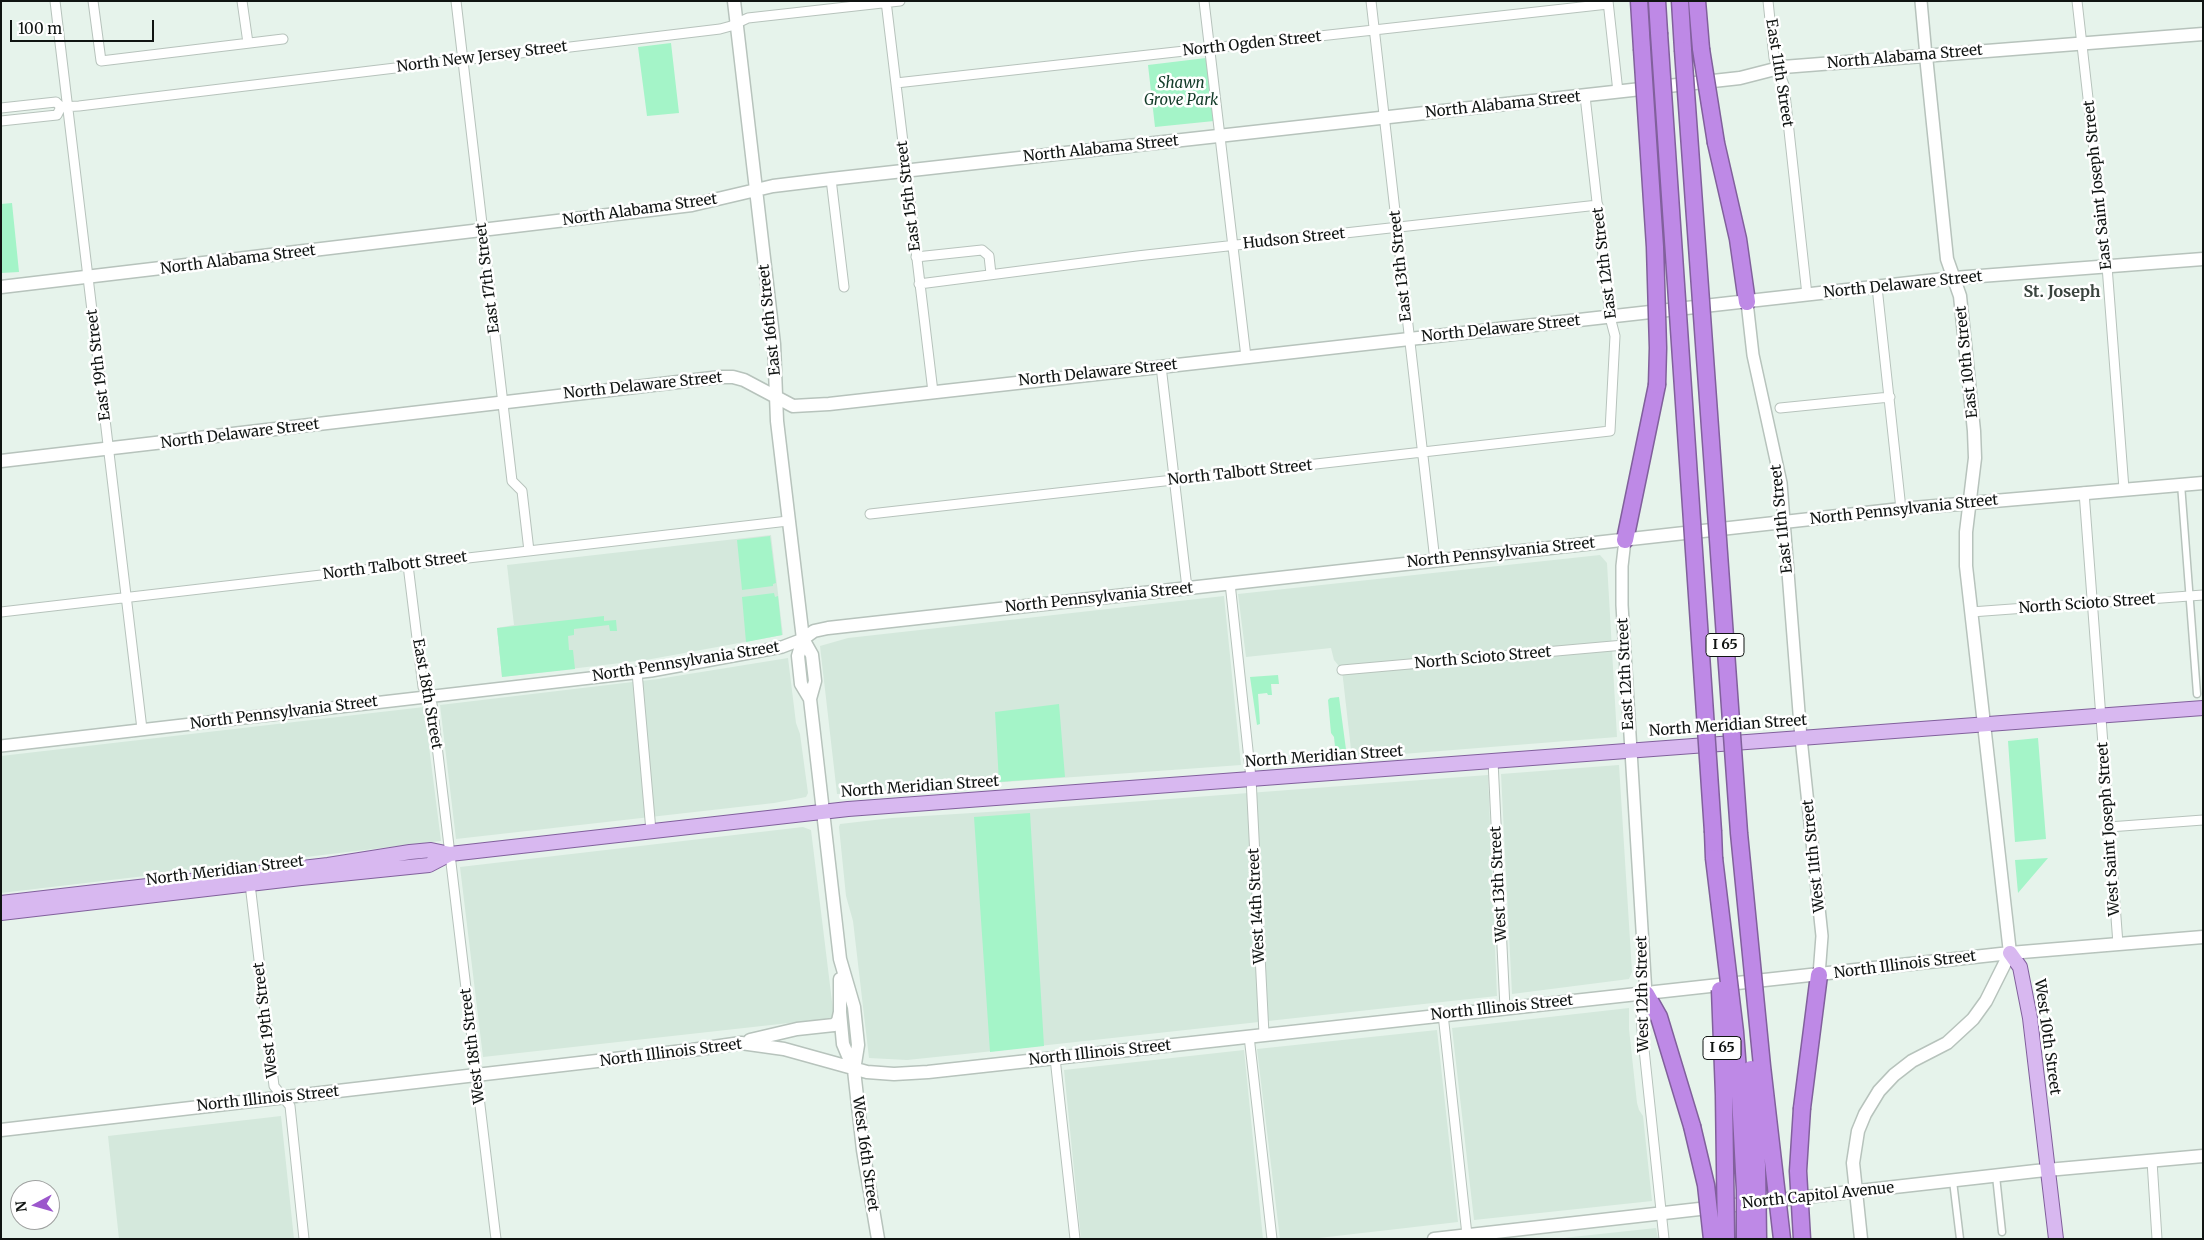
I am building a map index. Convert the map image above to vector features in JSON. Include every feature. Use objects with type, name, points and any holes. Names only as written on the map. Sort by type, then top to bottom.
[{"type":"highway","points":[[1625,540],[1656,385],[1658,348],[1655,248],[1639,1]]},
{"type":"highway","name":"I 65","points":[[1657,1],[1714,858],[1724,1095],[1726,1239]]},
{"type":"highway","name":"I 65","points":[[1680,1],[1743,876],[1782,1239]]},
{"type":"highway","points":[[1698,1],[1701,49],[1716,143],[1738,238],[1747,302]]},
{"type":"highway","points":[[1714,858],[1737,1060],[1745,1190],[1744,1239]]},
{"type":"highway","points":[[1743,876],[1757,1166],[1758,1239]]},
{"type":"highway","points":[[1802,1239],[1798,1171],[1802,1108],[1818,975]]},
{"type":"highway","points":[[1646,994],[1659,1017],[1692,1126],[1704,1176],[1712,1239]]},
{"type":"main road","name":"East 16th Street","points":[[734,1],[774,344],[777,421],[803,639],[798,656],[800,684],[810,699],[823,811]]},
{"type":"main road","name":"North Alabama Street","points":[[1,287],[692,205],[756,190],[832,179],[1740,78],[1778,68],[2203,34]]},
{"type":"main road","name":"East 10th Street","points":[[1926,56],[1947,260],[1960,296],[1974,436],[1975,458],[1965,544],[1984,724]]},
{"type":"main road","name":"North Delaware Street","points":[[1,461],[728,376],[744,380],[790,405],[802,406],[1954,278],[2203,259]]},
{"type":"main road","name":"North Pennsylvania Street","points":[[803,639],[814,631],[828,628],[1435,560],[1970,502],[2203,483]]},
{"type":"main road","name":"North Meridian Street","points":[[1,903],[328,865],[410,852],[432,850],[450,854],[823,811],[1630,749],[2203,708]]},
{"type":"main road","name":"West 10th Street","points":[[1984,724],[2010,952],[2019,964],[2024,980],[2056,1239]]},
{"type":"main road","name":"West 16th Street","points":[[823,811],[840,960],[840,1012],[843,1044],[854,1070]]},
{"type":"main road","name":"North Meridian Street","points":[[1,913],[433,865],[450,854]]},
{"type":"main road","name":"North Illinois Street","points":[[1,1130],[741,1043],[784,1049],[854,1070],[903,1074],[1442,1014],[1646,994],[2010,952],[2203,937]]},
{"type":"main road","points":[[1861,1239],[1853,1163],[1861,1122],[1871,1102],[1888,1081],[1904,1066],[1947,1043],[1973,1019],[1986,1001],[2010,952]]},
{"type":"main road","name":"West 16th Street","points":[[840,960],[854,1007],[858,1045],[854,1070],[863,1150],[878,1239]]},
{"type":"main road","points":[[741,1043],[797,1029],[834,1025],[838,1021],[840,1012]]},
{"type":"main road","name":"North Capitol Avenue","points":[[1434,1239],[2048,1170],[2203,1156]]},
{"type":"street","name":"East 19th Street","points":[[55,1],[64,107],[88,278],[142,730]]},
{"type":"street","points":[[94,1],[101,61],[283,39]]},
{"type":"street","points":[[242,1],[248,43]]},
{"type":"street","name":"East 17th Street","points":[[456,1],[512,481],[522,490],[529,551]]},
{"type":"street","name":"North New Jersey Street","points":[[1,121],[56,115],[64,107],[720,29],[748,18],[900,1]]},
{"type":"street","points":[[1204,1],[1246,357]]},
{"type":"street","name":"East 13th Street","points":[[1371,1],[1435,560]]},
{"type":"street","name":"East 11th Street","points":[[1768,1],[1774,58],[1784,84],[1807,295]]},
{"type":"street","name":"East 10th Street","points":[[1921,1],[1926,56]]},
{"type":"street","name":"East Saint Joseph Street","points":[[2078,1],[2107,266],[2124,489]]},
{"type":"street","name":"East 15th Street","points":[[886,2],[933,392]]},
{"type":"street","points":[[1608,3],[1618,92]]},
{"type":"street","name":"North Ogden Street","points":[[896,83],[1608,3]]},
{"type":"street","name":"East 12th Street","points":[[1585,96],[1610,316],[1615,336],[1610,432]]},
{"type":"street","name":"North New Jersey Street","points":[[1,108],[56,102],[64,107]]},
{"type":"street","points":[[832,179],[844,287]]},
{"type":"street","name":"Hudson Street","points":[[919,284],[991,274],[1598,205]]},
{"type":"street","points":[[916,257],[982,250],[988,256],[991,274]]},
{"type":"street","points":[[1878,287],[1901,509]]},
{"type":"street","name":"East 11th Street","points":[[1747,302],[1752,355],[1781,483],[1801,738]]},
{"type":"street","points":[[1161,366],[1187,588]]},
{"type":"street","points":[[1780,408],[1890,397]]},
{"type":"street","name":"North Talbott Street","points":[[870,514],[1610,432]]},
{"type":"street","points":[[2181,484],[2188,596],[2197,694]]},
{"type":"street","points":[[2084,492],[2100,715]]},
{"type":"street","name":"North Talbott Street","points":[[1,612],[788,521]]},
{"type":"street","name":"East 12th Street","points":[[1625,540],[1621,589],[1630,749]]},
{"type":"street","name":"East 18th Street","points":[[408,565],[423,687],[432,704],[450,854]]},
{"type":"street","name":"West 14th Street","points":[[1230,583],[1250,778],[1264,1034]]},
{"type":"street","name":"North Scioto Street","points":[[1971,612],[2203,595]]},
{"type":"street","name":"North Pennsylvania Street","points":[[1,746],[637,672],[782,648],[803,639]]},
{"type":"street","name":"North Scioto Street","points":[[1342,670],[1624,645]]},
{"type":"street","points":[[637,672],[651,831]]},
{"type":"street","name":"West Saint Joseph Street","points":[[2100,715],[2118,944]]},
{"type":"street","name":"West 11th Street","points":[[1801,738],[1822,936],[1818,975]]},
{"type":"street","name":"West 12th Street","points":[[1630,749],[1646,994],[1641,1013],[1642,1030],[1664,1239]]},
{"type":"street","name":"West 13th Street","points":[[1493,760],[1505,1008]]},
{"type":"street","points":[[2109,827],[2203,820]]},
{"type":"street","name":"West 18th Street","points":[[450,854],[496,1239]]},
{"type":"street","name":"West 19th Street","points":[[250,884],[274,1086],[290,1106],[304,1239]]},
{"type":"street","points":[[1442,1014],[1467,1235]]},
{"type":"street","points":[[1249,1036],[1272,1239]]},
{"type":"street","points":[[1055,1058],[1075,1239]]},
{"type":"street","points":[[2152,1161],[2157,1239]]},
{"type":"street","points":[[1996,1176],[2002,1232]]},
{"type":"street","points":[[1953,1181],[1960,1239]]},
{"type":"shaded area","points":[[771,535],[783,635],[646,660],[502,677],[497,628],[514,625],[507,565]]},
{"type":"shaded area","points":[[1600,555],[1607,563],[1617,737],[1352,758],[1342,670],[1334,660],[1331,648],[1246,657],[1238,594]]},
{"type":"shaded area","points":[[1224,596],[1241,765],[837,794],[820,646],[848,638]]},
{"type":"shaded area","points":[[788,658],[796,723],[800,734],[808,793],[806,797],[774,803],[456,839],[440,705],[658,679]]},
{"type":"shaded area","points":[[424,707],[441,841],[1,893],[1,756]]},
{"type":"shaded area","points":[[1619,765],[1632,972],[1629,979],[1512,994],[1501,774]]},
{"type":"shaded area","points":[[1488,775],[1497,996],[907,1060],[869,1058],[853,921],[846,896],[840,824],[892,818]]},
{"type":"shaded area","points":[[803,827],[811,830],[834,1018],[483,1057],[460,867]]},
{"type":"shaded area","points":[[1629,1008],[1629,1029],[1637,1103],[1643,1116],[1652,1201],[1474,1220],[1452,1028]]},
{"type":"shaded area","points":[[1437,1030],[1458,1222],[1310,1239],[1280,1239],[1257,1049]]},
{"type":"shaded area","points":[[1244,1050],[1263,1239],[1081,1239],[1064,1070]]},
{"type":"shaded area","points":[[281,1116],[294,1239],[119,1239],[108,1136]]},
{"type":"shaded area","points":[[1656,1228],[1658,1239],[1555,1239],[1572,1237]]},
{"type":"green space","points":[[671,43],[679,113],[647,116],[638,47]]},
{"type":"green space","name":"Shawn Grove Park","points":[[1206,58],[1214,121],[1155,127],[1148,65]]},
{"type":"green space","points":[[12,203],[19,272],[1,273],[1,204]]},
{"type":"green space","points":[[770,536],[776,583],[773,586],[742,590],[737,540]]},
{"type":"green space","points":[[774,593],[775,597],[778,596],[782,635],[746,642],[742,597]]},
{"type":"green space","points":[[604,616],[604,621],[616,620],[617,631],[610,631],[609,625],[574,629],[574,635],[568,636],[569,650],[573,650],[575,669],[502,677],[497,628]]},
{"type":"green space","points":[[1278,675],[1279,684],[1271,684],[1272,695],[1267,693],[1258,694],[1260,724],[1257,725],[1250,677]]},
{"type":"green space","points":[[1339,697],[1347,757],[1336,756],[1334,737],[1331,733],[1328,700]]},
{"type":"green space","points":[[1059,704],[1065,777],[999,782],[995,712]]},
{"type":"green space","points":[[2038,738],[2046,839],[2015,842],[2008,741]]},
{"type":"green space","points":[[1030,813],[1044,1046],[990,1052],[974,817]]},
{"type":"green space","points":[[2048,858],[2018,893],[2015,860]]},
{"type":"district","name":"St. Joseph","points":[[2062,292]]}]
